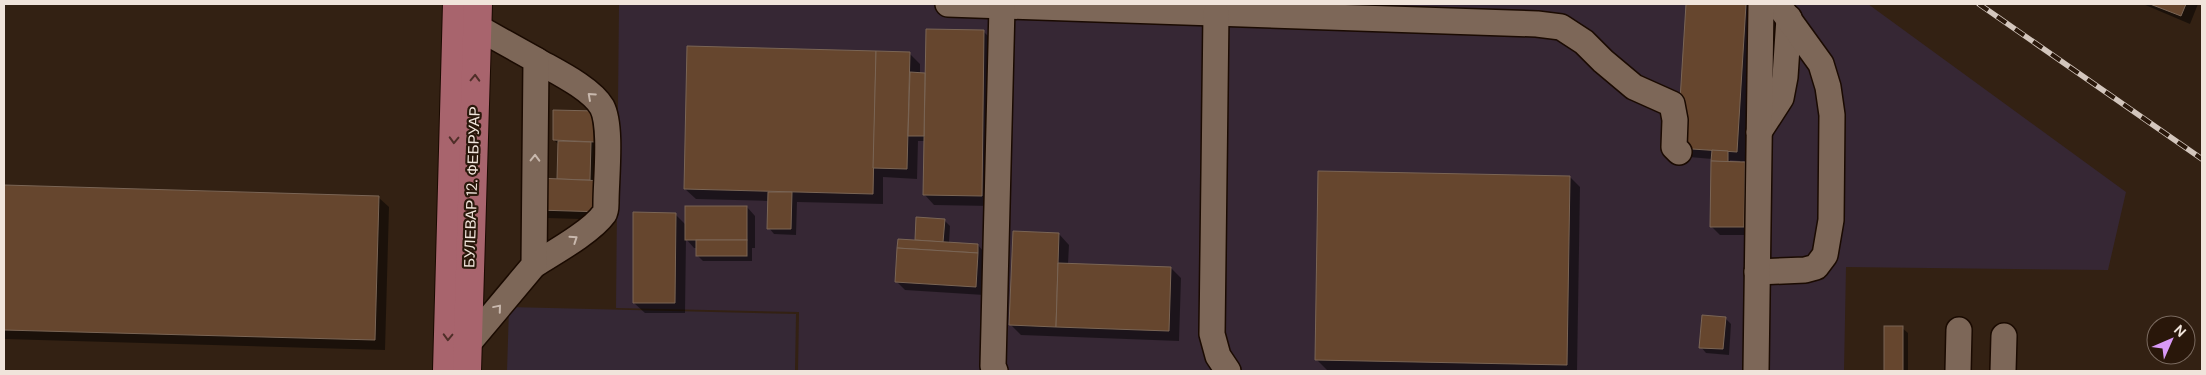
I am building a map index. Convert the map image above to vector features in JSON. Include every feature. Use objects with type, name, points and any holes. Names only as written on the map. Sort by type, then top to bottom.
[{"type":"main road","name":"БУЛЕВАР 12. ФЕБРУАР","points":[[447,371],[457,4]]},
{"type":"main road","name":"БУЛЕВАР 12. ФЕБРУАР","points":[[467,358],[477,15]]},
{"type":"lane","points":[[948,4],[1169,8],[1216,13],[1551,15],[1561,27],[1584,42],[1603,61],[1634,86],[1672,104],[1675,120],[1674,147],[1679,152]]},
{"type":"lane","points":[[1756,371],[1761,5],[1764,4]]},
{"type":"lane","points":[[995,371],[993,366],[1002,6]]},
{"type":"lane","points":[[1759,132],[1780,98],[1785,77],[1781,11]]},
{"type":"lane","points":[[1757,272],[1805,270],[1816,267],[1825,255],[1832,220],[1832,115],[1828,87],[1821,64],[1781,11]]},
{"type":"lane","points":[[1216,13],[1212,334],[1218,356],[1228,371]]},
{"type":"lane","points":[[467,358],[534,266],[598,220],[605,213],[606,203],[607,122],[601,106],[579,86],[536,60],[477,15]]},
{"type":"lane","points":[[534,266],[536,60]]},
{"type":"lane","points":[[1958,330],[1958,371]]},
{"type":"lane","points":[[2003,371],[2004,336]]},
{"type":"shaded area","points":[[619,4],[1868,4],[2126,192],[2108,270],[1846,267],[1844,371],[798,371],[799,312],[616,308]]},
{"type":"shaded area","points":[[509,307],[796,314],[795,371],[507,371]]},
{"type":"building","points":[[1686,4],[1746,4],[1737,152],[1677,148]]},
{"type":"building","points":[[2150,4],[2186,4],[2181,16]]},
{"type":"building","points":[[926,29],[984,30],[982,196],[923,195]]},
{"type":"building","points":[[687,46],[876,51],[873,194],[684,189]]},
{"type":"building","points":[[876,51],[910,52],[907,169],[873,168]]},
{"type":"building","points":[[910,72],[925,73],[924,136],[908,136]]},
{"type":"building","points":[[553,110],[596,111],[595,142],[553,140]]},
{"type":"building","points":[[558,141],[591,142],[590,180],[557,179]]},
{"type":"building","points":[[1712,150],[1728,151],[1728,162],[1711,161]]},
{"type":"building","points":[[1711,161],[1745,162],[1744,227],[1710,227]]},
{"type":"building","points":[[1318,171],[1570,176],[1567,365],[1315,360]]},
{"type":"building","points":[[538,178],[605,181],[604,212],[537,210]]},
{"type":"building","points":[[4,185],[379,196],[375,340],[4,330]]},
{"type":"building","points":[[768,192],[792,192],[791,229],[767,229]]},
{"type":"building","points":[[685,206],[747,206],[747,240],[685,240]]},
{"type":"building","points":[[633,212],[676,213],[675,303],[633,303]]},
{"type":"building","points":[[916,217],[945,219],[943,242],[915,240]]},
{"type":"building","points":[[1013,231],[1059,233],[1056,327],[1009,325]]},
{"type":"building","points":[[898,239],[978,244],[978,253],[897,248]]},
{"type":"building","points":[[696,240],[747,240],[747,256],[696,256]]},
{"type":"building","points":[[897,248],[978,253],[976,287],[895,282]]},
{"type":"building","points":[[1058,263],[1171,267],[1169,331],[1056,327]]},
{"type":"building","points":[[1702,315],[1726,317],[1723,349],[1699,348]]},
{"type":"building","points":[[1884,326],[1903,326],[1903,371],[1884,371]]},
{"type":"railway","points":[[1979,4],[2202,159]]}]
